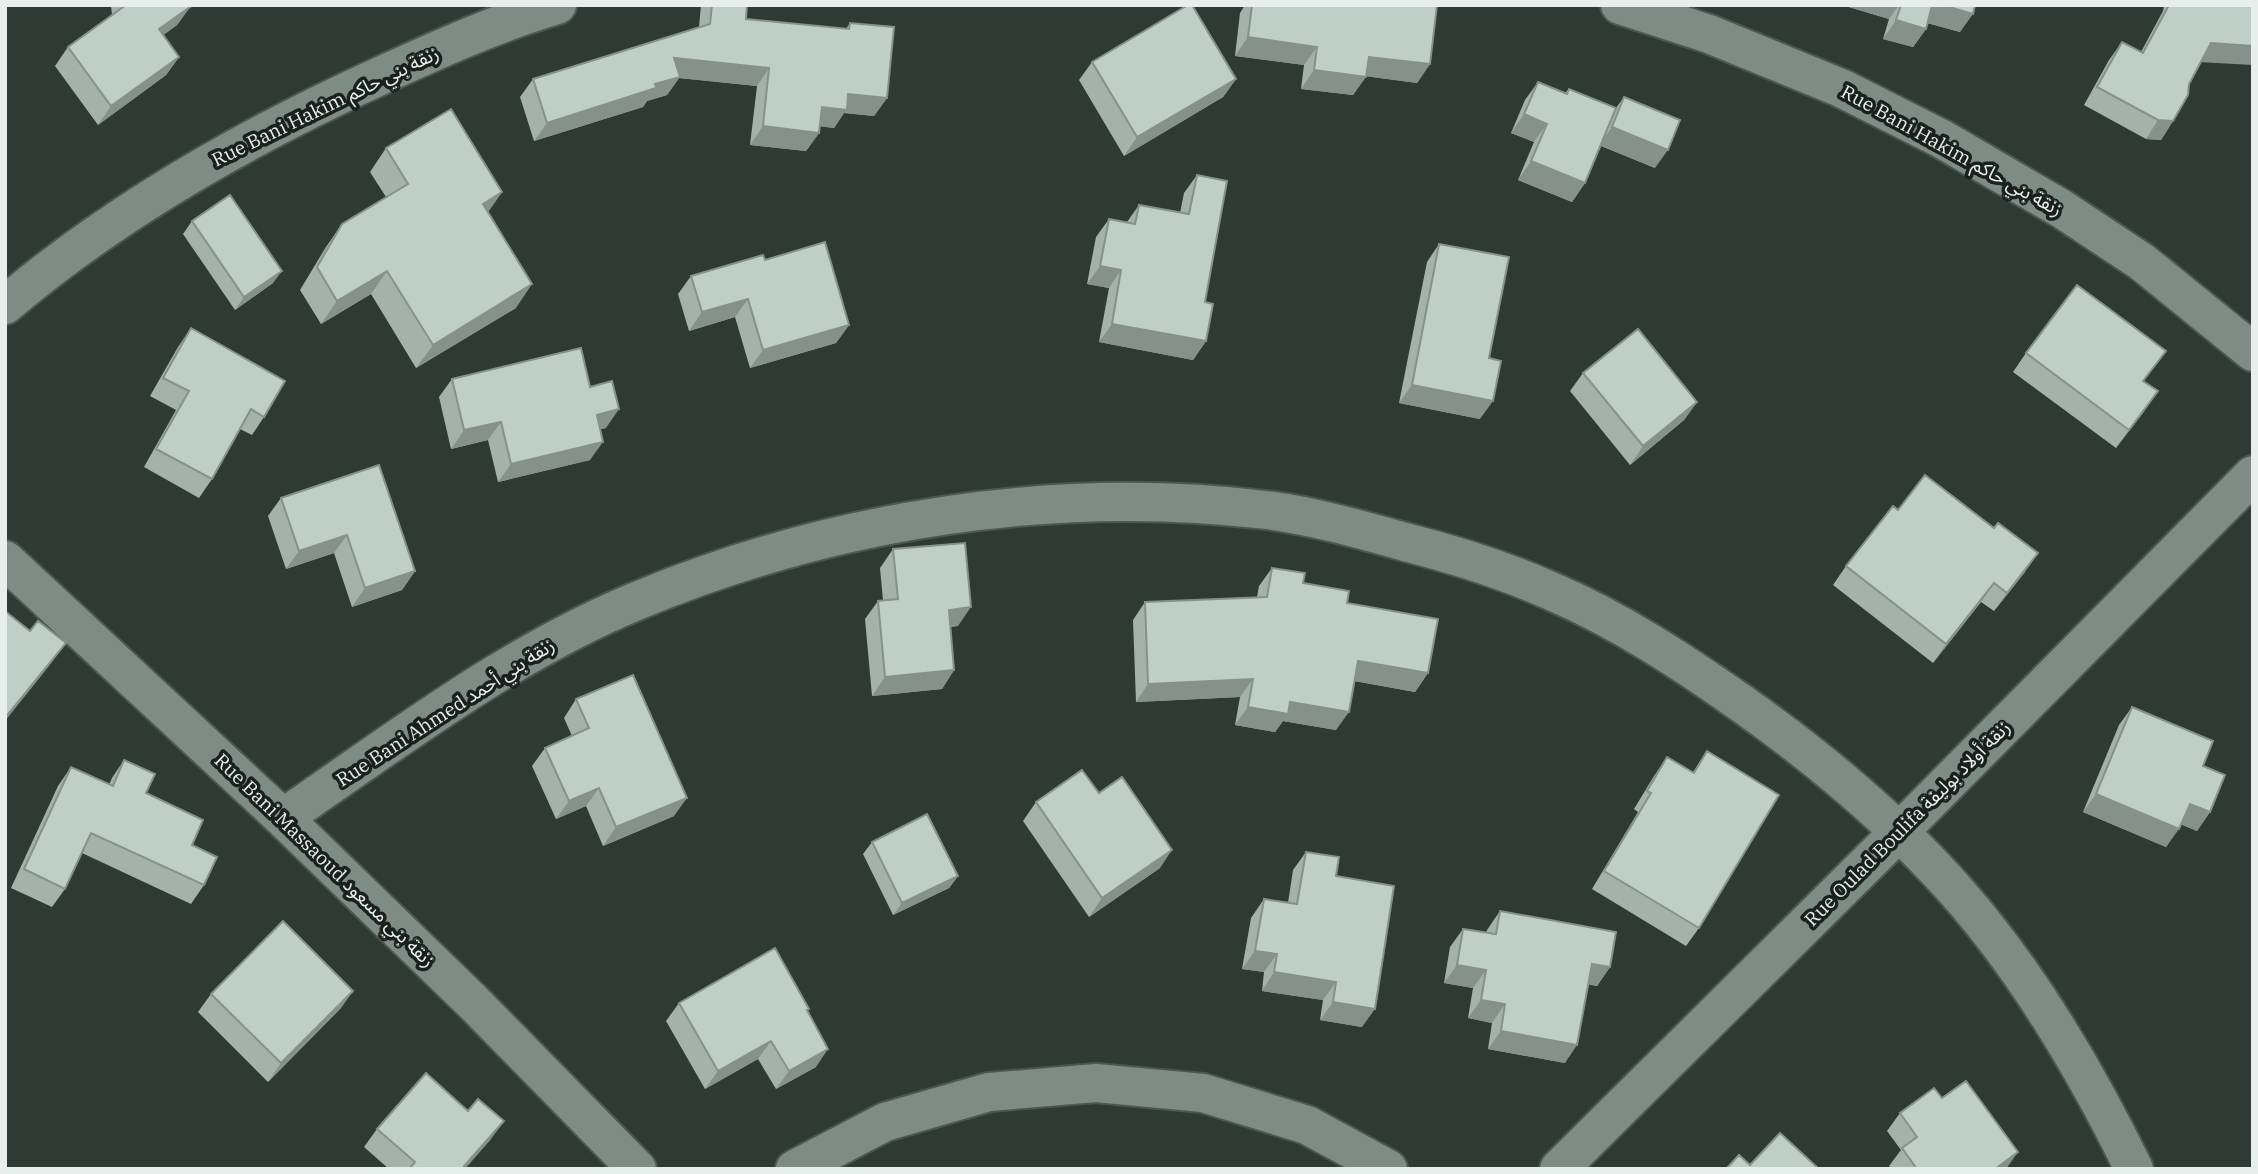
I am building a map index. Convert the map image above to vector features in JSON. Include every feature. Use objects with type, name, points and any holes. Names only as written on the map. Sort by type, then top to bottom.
[{"type":"street","name":"Rue Bani Hakim زنقة بني حاكم","points":[[5,305],[47,270],[120,218],[230,150],[443,47],[557,5]]},
{"type":"street","name":"Rue Bani Hakim زنقة بني حاكم","points":[[1620,5],[1709,34],[1841,88],[1942,139],[2062,209],[2142,262],[2253,352]]},
{"type":"street","name":"Rue Oulad Boulifa زنقة أولاد بوليفة","points":[[1559,1169],[1900,831],[2253,475]]},
{"type":"street","name":"Rue Bani Ahmed زنقة بني أحمد","points":[[283,818],[506,668],[568,633],[659,592],[785,549],[887,526],[991,509],[1104,501],[1222,506],[1322,520],[1477,561],[1556,592],[1670,654],[1768,722],[1860,794],[1900,831],[1960,895],[2033,992],[2104,1107],[2134,1169]]},
{"type":"street","name":"Rue Bani Massaoud زنقة بني مسعود","points":[[5,560],[283,818],[474,1003],[637,1169]]},
{"type":"street","points":[[795,1169],[885,1122],[989,1092],[1096,1083],[1203,1093],[1307,1125],[1388,1169]]},
{"type":"building","points":[[126,5],[190,7],[159,29],[179,57],[111,106],[68,47]]},
{"type":"building","points":[[712,5],[747,5],[746,19],[849,29],[850,23],[894,27],[887,98],[848,94],[847,110],[822,107],[819,133],[763,126],[769,68],[674,58],[680,77],[655,84],[656,88],[547,123],[533,79],[710,24]]},
{"type":"building","points":[[1192,5],[1236,79],[1137,137],[1092,62]]},
{"type":"building","points":[[1252,5],[1437,5],[1430,64],[1369,57],[1366,77],[1314,70],[1317,47],[1248,37]]},
{"type":"building","points":[[1901,5],[1932,5],[1926,29],[1896,20]]},
{"type":"building","points":[[1943,5],[1975,5],[1973,14]]},
{"type":"building","points":[[2169,5],[2253,5],[2253,46],[2211,43],[2173,121],[2158,120],[2097,87],[2122,42],[2143,53]]},
{"type":"building","points":[[1538,82],[1567,94],[1569,89],[1616,108],[1585,183],[1531,161],[1547,124],[1524,114]]},
{"type":"building","points":[[1624,97],[1680,120],[1668,150],[1612,127]]},
{"type":"building","points":[[451,109],[502,192],[483,204],[532,284],[433,345],[387,271],[337,301],[317,267],[342,224],[408,184],[386,148]]},
{"type":"building","points":[[1197,175],[1227,181],[1205,302],[1213,304],[1206,341],[1112,324],[1121,270],[1100,266],[1109,219],[1135,224],[1139,205],[1189,214]]},
{"type":"building","points":[[230,195],[282,271],[244,297],[192,221]]},
{"type":"building","points":[[825,242],[849,325],[763,350],[748,299],[702,312],[691,276],[763,255],[765,260]]},
{"type":"building","points":[[1439,244],[1509,257],[1489,358],[1501,361],[1493,401],[1412,385]]},
{"type":"building","points":[[2077,285],[2166,351],[2143,381],[2158,391],[2129,430],[2026,353]]},
{"type":"building","points":[[191,328],[285,381],[264,417],[251,409],[212,479],[156,449],[189,391],[163,378]]},
{"type":"building","points":[[1638,329],[1697,402],[1643,446],[1583,373]]},
{"type":"building","points":[[581,348],[590,387],[612,381],[619,409],[597,415],[603,442],[511,464],[501,422],[464,430],[452,379]]},
{"type":"building","points":[[379,465],[415,571],[365,588],[347,535],[299,551],[281,498]]},
{"type":"building","points":[[1925,475],[1994,528],[1998,523],[2038,553],[2007,593],[1994,583],[1946,644],[1846,566],[1893,506],[1898,510]]},
{"type":"building","points":[[965,543],[971,607],[949,610],[954,670],[885,677],[878,601],[898,599],[893,549]]},
{"type":"building","points":[[1272,568],[1305,573],[1303,583],[1349,591],[1347,603],[1438,619],[1428,673],[1358,661],[1349,712],[1290,702],[1288,714],[1248,707],[1253,679],[1148,684],[1145,602],[1267,597]]},
{"type":"building","points":[[5,611],[30,631],[38,621],[66,643],[5,718]]},
{"type":"building","points":[[633,675],[687,798],[616,827],[599,788],[569,801],[545,748],[589,728],[576,699]]},
{"type":"building","points":[[2132,707],[2213,741],[2203,766],[2225,775],[2210,812],[2190,804],[2179,829],[2096,794]]},
{"type":"building","points":[[1707,751],[1779,795],[1699,928],[1604,871],[1651,793],[1647,791],[1667,757],[1694,773]]},
{"type":"building","points":[[124,760],[155,774],[146,793],[203,820],[192,845],[217,857],[204,885],[91,833],[65,889],[24,869],[71,767],[113,786]]},
{"type":"building","points":[[1082,770],[1099,793],[1122,777],[1172,850],[1102,898],[1036,802]]},
{"type":"building","points":[[927,814],[958,876],[902,903],[872,842]]},
{"type":"building","points":[[1306,852],[1339,857],[1336,876],[1394,886],[1375,1009],[1333,1002],[1336,982],[1274,972],[1277,954],[1255,951],[1264,899],[1297,904]]},
{"type":"building","points":[[1500,911],[1616,932],[1610,967],[1592,964],[1577,1045],[1501,1031],[1505,1004],[1481,1000],[1486,970],[1457,965],[1463,929],[1496,934]]},
{"type":"building","points":[[283,921],[353,991],[281,1063],[211,994]]},
{"type":"building","points":[[775,948],[828,1049],[789,1071],[771,1041],[718,1071],[679,1003]]},
{"type":"building","points":[[426,1073],[468,1111],[478,1099],[504,1121],[464,1166],[468,1169],[409,1169],[415,1162],[377,1129]]},
{"type":"building","points":[[1966,1081],[2018,1152],[1995,1169],[1917,1169],[1902,1148],[1917,1137],[1900,1113],[1934,1088],[1942,1098]]},
{"type":"building","points":[[1780,1133],[1819,1169],[1726,1169],[1739,1155],[1750,1165]]}]
